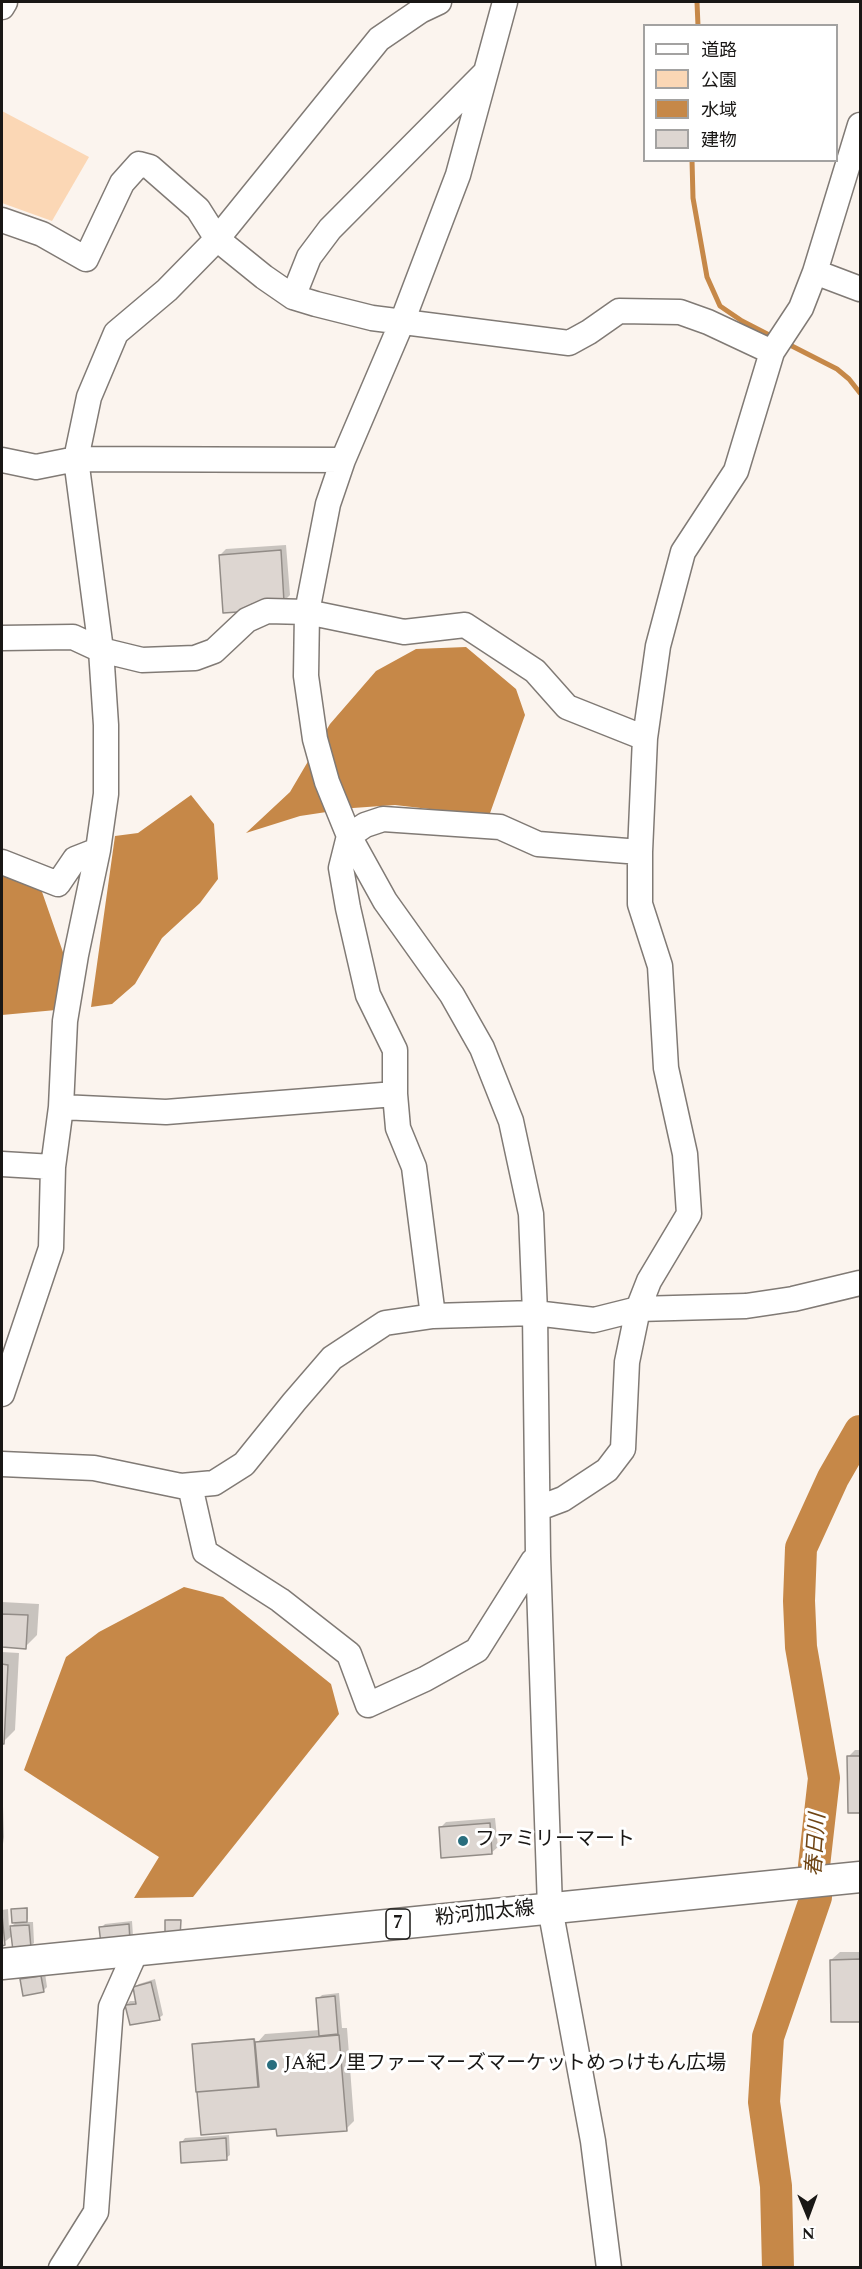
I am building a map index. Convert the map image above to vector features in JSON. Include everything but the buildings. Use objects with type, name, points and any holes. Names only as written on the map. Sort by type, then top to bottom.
[{"type":"main road","name":"粉河加太線","points":[[2,1964],[861,1877]]},
{"type":"street","points":[[2,7],[5,2]]},
{"type":"street","points":[[2,1394],[51,1248],[53,1167],[61,1107],[65,1021],[98,850],[106,794],[106,725],[101,650],[76,459],[89,397],[116,333],[167,290],[217,239],[379,39],[420,11],[439,2]]},
{"type":"street","points":[[505,2],[458,175],[402,322],[343,460],[328,504],[307,612],[306,676],[315,739],[327,782],[349,836],[385,901],[452,995],[482,1048],[511,1121],[531,1214],[539,1508],[538,1556],[550,1908],[593,2142],[609,2268]]},
{"type":"street","points":[[292,297],[309,257],[330,229],[486,73]]},
{"type":"street","points":[[539,1508],[563,1498],[608,1470],[623,1449],[627,1362],[638,1309],[649,1281],[689,1214],[685,1154],[666,1068],[660,966],[640,904],[645,738],[658,646],[683,552],[736,471],[772,352],[801,308],[815,272],[861,125]]},
{"type":"street","points":[[2,219],[42,234],[86,259],[122,183],[139,164],[150,167],[198,209],[217,239],[292,297],[372,318],[569,343],[619,311],[680,312],[708,322],[772,352]]},
{"type":"street","points":[[815,272],[861,289]]},
{"type":"street","points":[[2,460],[36,467],[76,459],[343,460]]},
{"type":"street","points":[[2,638],[73,637],[101,650],[142,660],[195,658],[214,651],[247,620],[267,611],[307,612],[404,632],[465,625],[534,671],[567,707],[645,738]]},
{"type":"street","points":[[433,1317],[414,1167],[398,1128],[395,1050],[368,995],[348,908],[341,867],[349,836],[364,825],[383,819],[500,827],[538,844],[640,852]]},
{"type":"street","points":[[2,862],[58,884],[75,859],[98,850]]},
{"type":"street","points":[[61,1107],[166,1112],[395,1094]]},
{"type":"street","points":[[2,1164],[53,1167]]},
{"type":"street","points":[[2,1464],[94,1468],[190,1486],[214,1483],[244,1464],[332,1358],[385,1323],[433,1317],[535,1313],[594,1320],[638,1309],[746,1306],[793,1299],[861,1283]]},
{"type":"street","points":[[190,1486],[206,1552],[280,1600],[349,1654],[368,1705],[425,1679],[477,1650],[532,1561],[538,1556]]},
{"type":"street","points":[[61,2268],[96,2211],[111,2007],[136,1951]]},
{"type":"green space","points":[[2,111],[89,157],[52,221],[2,203]]},
{"type":"water","points":[[466,647],[516,689],[525,715],[489,816],[395,805],[353,808],[300,816],[246,833],[290,792],[330,724],[376,671],[416,649]]},
{"type":"water","points":[[191,795],[214,824],[218,879],[200,903],[162,938],[135,984],[112,1004],[91,1007],[115,836],[138,833]]},
{"type":"water","points":[[2,873],[41,889],[65,958],[56,1010],[2,1015]]},
{"type":"water","points":[[184,1587],[223,1597],[331,1684],[339,1714],[193,1897],[134,1898],[159,1857],[24,1770],[66,1657],[99,1632]]},
{"type":"waterway","points":[[697,2],[698,24]]},
{"type":"waterway","points":[[692,162],[693,198],[707,277],[720,306],[742,321],[775,338]]},
{"type":"waterway","points":[[786,343],[837,369],[860,393]]},
{"type":"waterway","name":"春日川","points":[[778,2268],[776,2186],[764,2102],[768,2037],[816,1897],[814,1866],[824,1778],[801,1647],[799,1601],[801,1548],[833,1478],[860,1431]]},
{"type":"place","name":"ファミリーマート","points":[[463,1841]]},
{"type":"place","name":"JA紀ノ里ファーマーズマーケットめっけもん広場","points":[[272,2065]]}]
